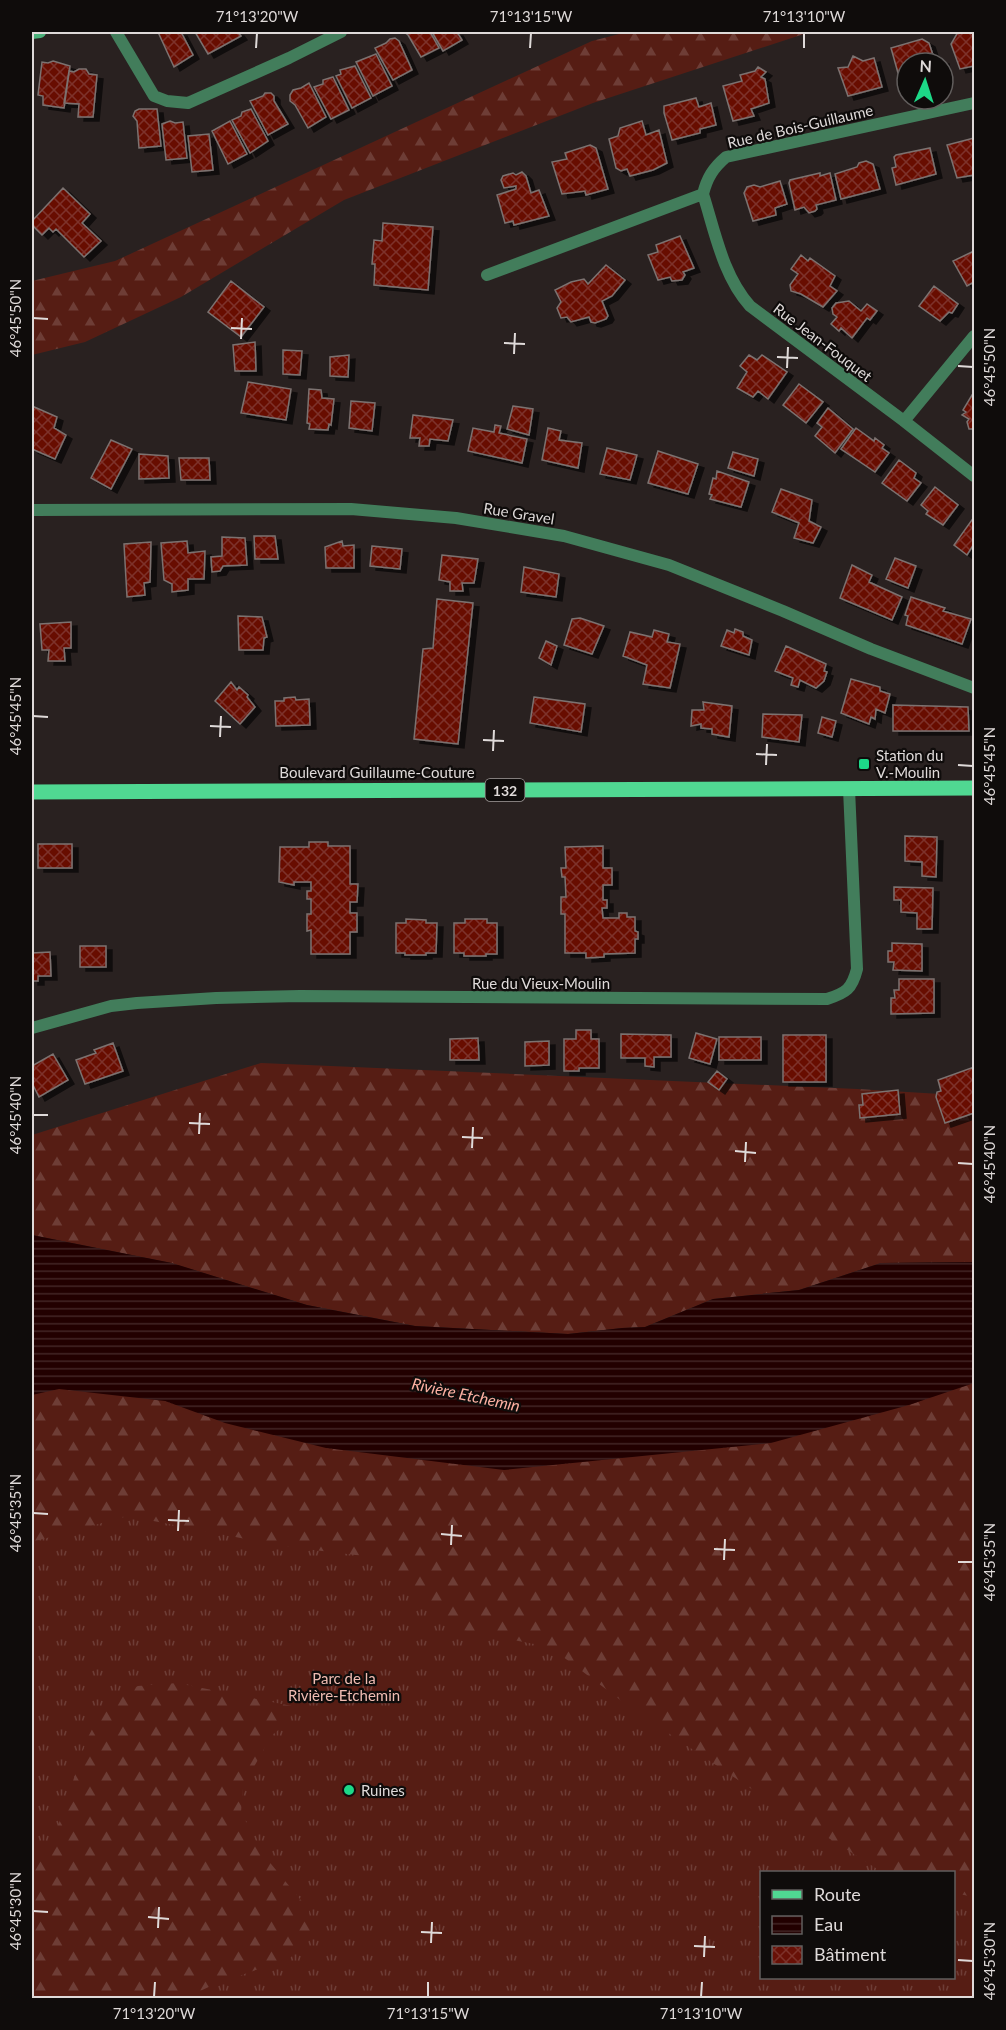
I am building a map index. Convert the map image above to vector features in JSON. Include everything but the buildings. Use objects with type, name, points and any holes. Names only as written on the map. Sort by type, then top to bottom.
[{"type":"main road","name":"Boulevard Guillaume-Couture","points":[[32,792],[975,788]]},
{"type":"street","points":[[32,33],[40,32]]},
{"type":"street","points":[[116,32],[154,96],[177,104],[188,103],[290,58],[340,32]]},
{"type":"street","name":"Rue de Bois-Guillaume","points":[[703,194],[706,181],[715,166],[726,157],[975,103]]},
{"type":"street","points":[[487,275],[703,194]]},
{"type":"street","name":"Rue Jean-Fouquet","points":[[703,194],[730,277],[744,300],[975,476]]},
{"type":"street","points":[[904,421],[975,336]]},
{"type":"street","name":"Rue Gravel","points":[[32,510],[351,509],[456,518],[564,536],[669,565],[871,650],[975,688]]},
{"type":"street","name":"Rue du Vieux-Moulin","points":[[32,1028],[111,1006],[216,998],[312,996],[827,999],[843,994],[849,988],[854,981],[857,969],[849,789]]},
{"type":"green space","points":[[627,32],[810,32],[593,103],[344,200],[181,297],[85,342],[32,355],[32,281],[115,261],[592,41]]},
{"type":"green space","points":[[261,1063],[974,1096],[974,1262],[881,1263],[799,1290],[713,1299],[645,1327],[568,1334],[415,1326],[307,1305],[171,1263],[32,1235],[32,1135]]},
{"type":"green space","name":"Parc de la Rivière-Etchemin","points":[[32,1328],[531,1408],[974,1335],[974,1998],[32,1998]]},
{"type":"green space","points":[[974,1383],[974,1897],[955,1893],[955,1871],[880,1871],[753,1790],[631,1708],[550,1647],[451,1628],[372,1557],[281,1546],[128,1516],[32,1542],[32,1395],[58,1389],[165,1401],[225,1423],[326,1448],[504,1470],[771,1443],[909,1405]]},
{"type":"green space","points":[[177,1683],[292,1706],[290,1721],[272,1735],[243,1786],[241,1812],[262,1853],[309,1910],[311,1939],[290,1958],[213,1985],[185,1998],[32,1998],[32,1863],[48,1856],[87,1739],[109,1697],[138,1686]]},
{"type":"water","name":"Rivière Etchemin","points":[[32,1235],[172,1263],[307,1305],[415,1326],[568,1334],[645,1327],[713,1299],[799,1290],[881,1263],[974,1262],[974,1383],[909,1405],[771,1443],[504,1470],[326,1448],[225,1423],[165,1401],[59,1389],[32,1395]]},
{"type":"place","name":"Station du V.-Moulin","points":[[864,764]]},
{"type":"place","name":"Ruines","points":[[349,1790]]}]
